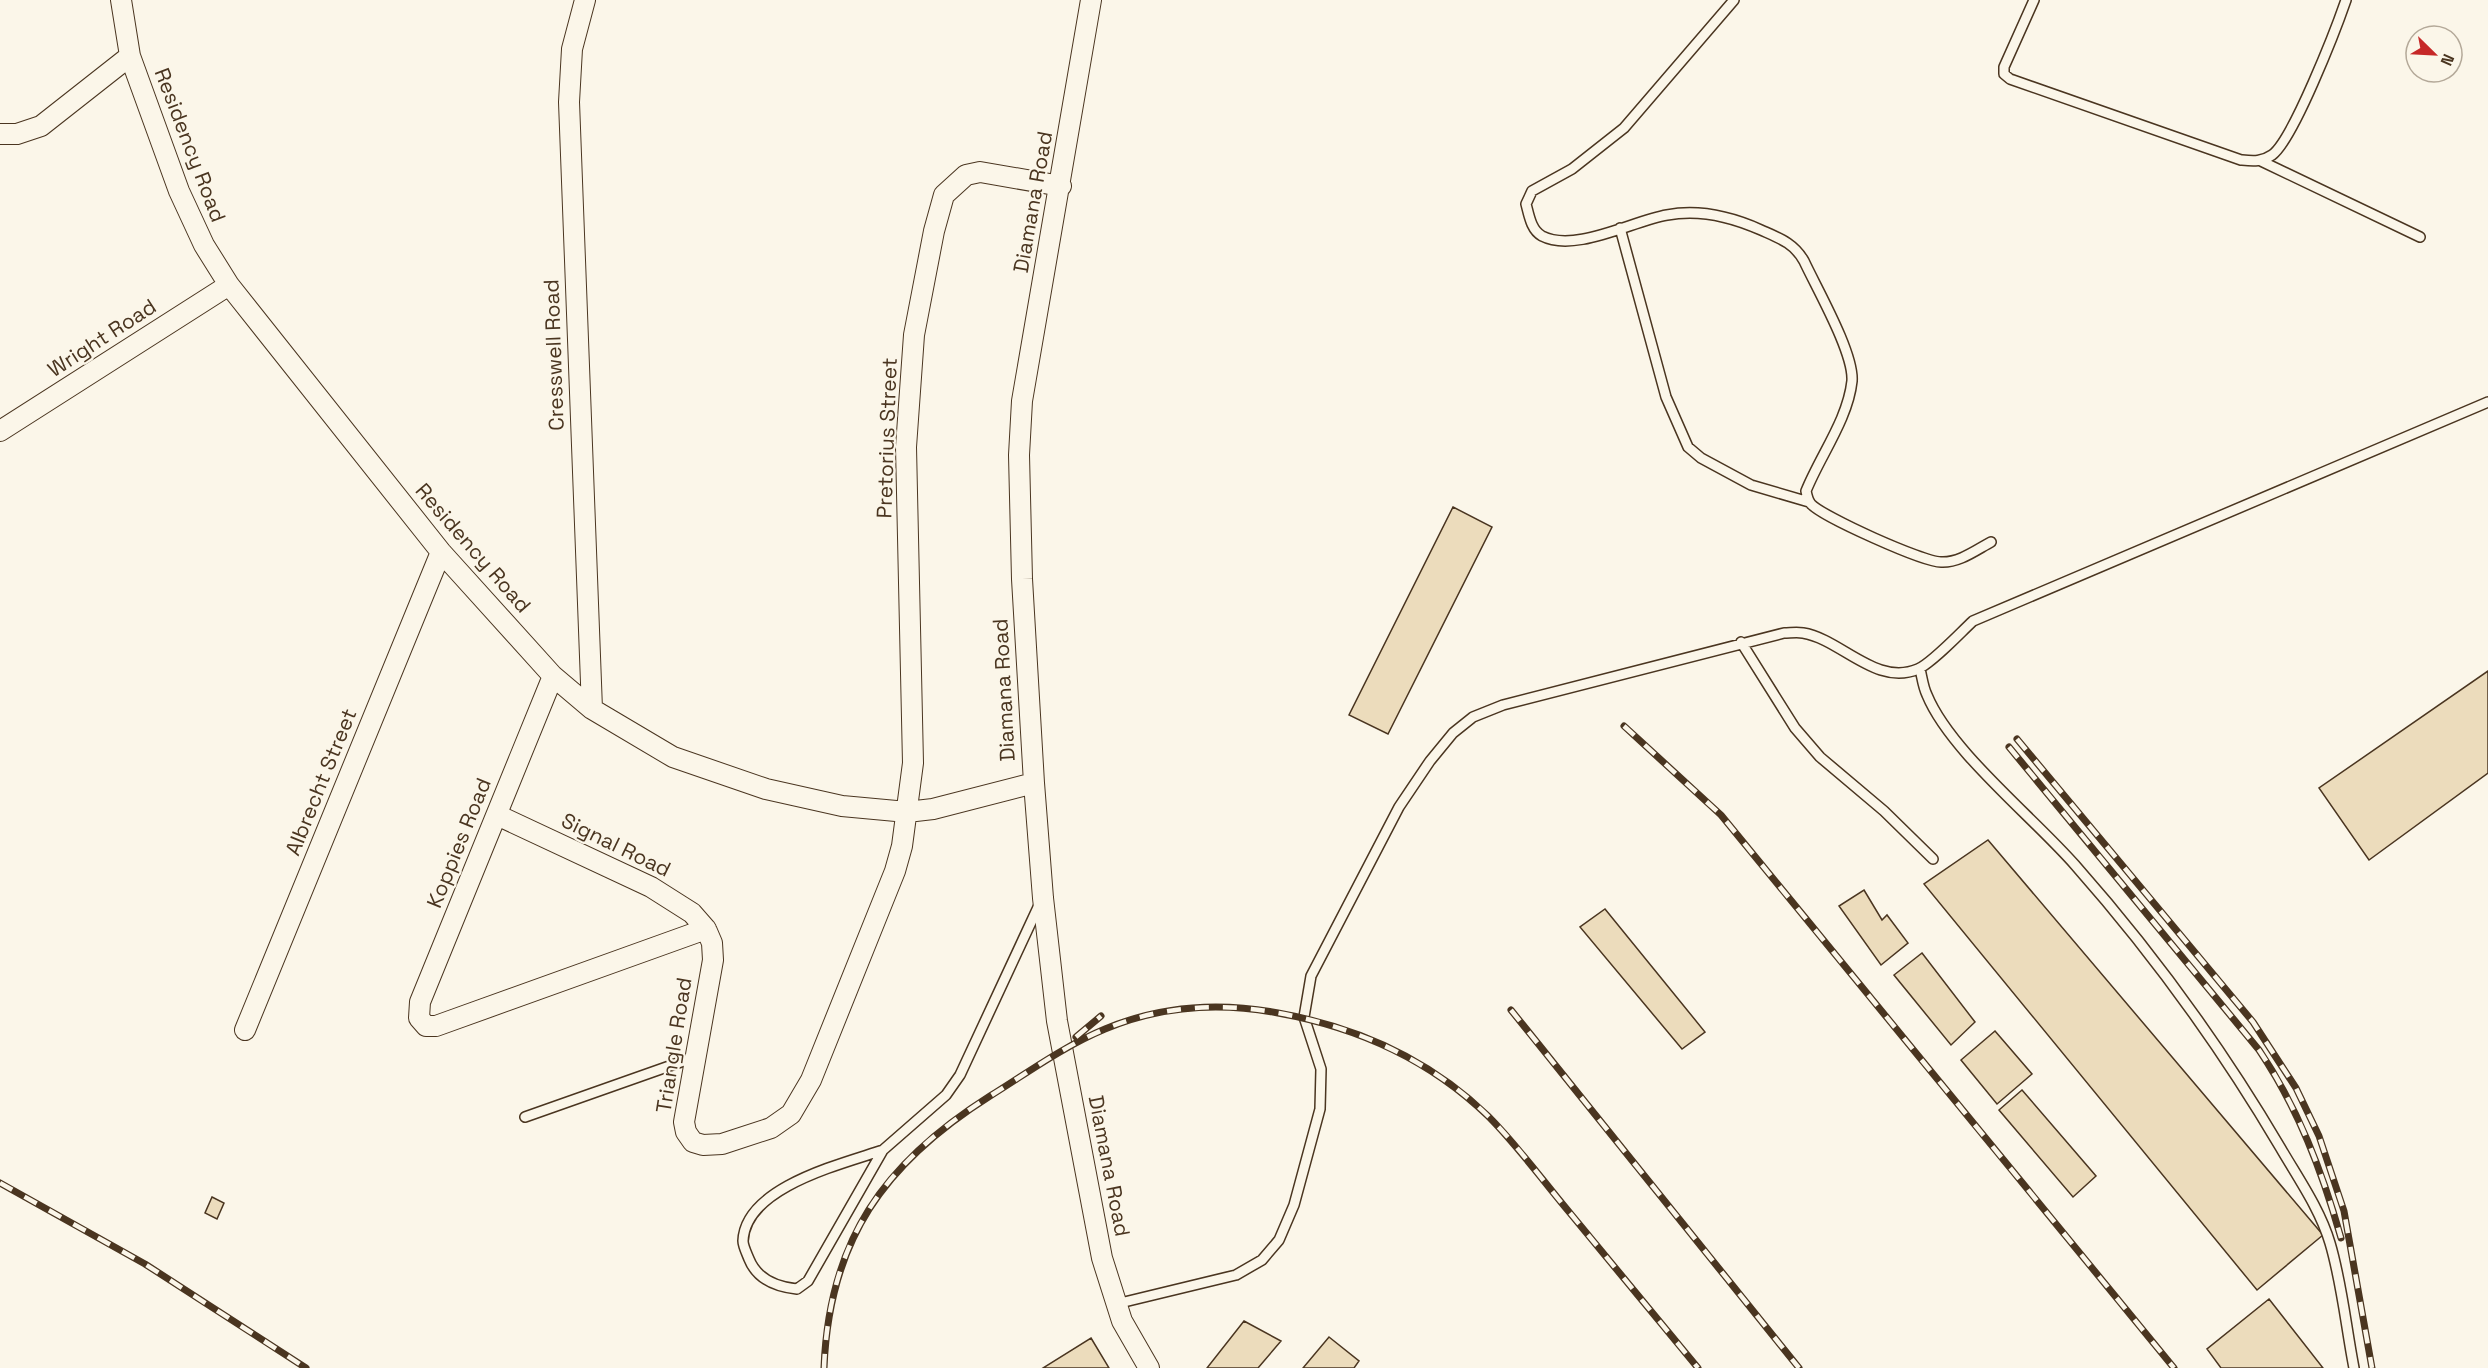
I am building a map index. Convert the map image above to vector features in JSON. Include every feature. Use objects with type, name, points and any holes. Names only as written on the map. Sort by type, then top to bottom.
[{"type":"street","name":"Residency Road","points":[[121,0],[130,56],[179,191],[204,245],[229,285],[441,552],[553,676],[592,709],[673,757],[766,789],[842,806],[907,812],[933,809],[1034,783]]},
{"type":"street","name":"Cresswell Road","points":[[585,0],[573,50],[568,102],[592,709]]},
{"type":"street","name":"Diamana Road","points":[[1092,0],[1022,401],[1019,455],[1022,579],[1043,898],[1066,1074],[1102,1258],[1122,1321],[1149,1368]]},
{"type":"street","points":[[0,134],[17,134],[41,126],[130,56]]},
{"type":"street","name":"Pretorius Street","points":[[907,812],[913,763],[913,702],[906,447],[914,335],[934,231],[944,195],[966,175],[980,172],[1061,186]]},
{"type":"street","name":"Wright Road","points":[[0,432],[229,285]]},
{"type":"street","name":"Albrecht Street","points":[[246,1030],[441,552]]},
{"type":"street","name":"Koppies Road","points":[[553,676],[420,1002],[419,1018],[426,1026],[436,1026],[706,929]]},
{"type":"street","name":"Triangle Road","points":[[706,929],[712,943],[712,960],[684,1122],[686,1132],[693,1142],[703,1145],[722,1144],[771,1128],[791,1114],[811,1080],[883,906],[902,846],[907,812]]},
{"type":"street","name":"Signal Road","points":[[497,815],[651,887],[693,913],[706,929]]},
{"type":"lane","points":[[1734,0],[1624,128],[1593,154],[1532,191],[1526,204],[1531,224],[1540,235],[1562,242],[1666,215],[1706,214],[1743,222],[1786,241],[1798,250],[1845,349],[1852,379],[1841,416],[1806,491],[1809,502]]},
{"type":"lane","points":[[2034,0],[2007,56],[2004,74],[2010,79],[2241,160],[2261,161],[2420,237]]},
{"type":"lane","points":[[2261,161],[2280,148],[2324,60],[2346,0]]},
{"type":"lane","points":[[1620,228],[1666,397],[1688,447],[1727,474],[1777,495],[1809,502],[1821,512],[1905,550],[1940,562],[1958,559],[1991,542]]},
{"type":"lane","points":[[1116,1304],[1236,1275],[1262,1260],[1279,1240],[1294,1205],[1320,1109],[1321,1069],[1304,1017],[1311,976],[1399,807],[1430,761],[1453,733],[1473,717],[1503,705],[1740,642],[1784,633],[1803,633],[1879,669],[1905,673],[1920,669],[1974,621],[2488,402]]},
{"type":"lane","points":[[1740,642],[1795,728],[1820,757],[1884,811],[1933,858]]},
{"type":"lane","points":[[1920,669],[1926,694],[1938,716],[1961,747],[2062,850],[2112,908],[2183,1000],[2248,1093],[2314,1205],[2330,1243],[2354,1368]]},
{"type":"lane","points":[[883,1150],[798,1180],[764,1201],[749,1219],[743,1242],[752,1267],[780,1287],[796,1289],[808,1281],[883,1150],[946,1095],[960,1075],[1043,898]]},
{"type":"lane","points":[[525,1117],[695,1057]]},
{"type":"building","points":[[1453,507],[1492,527],[1388,734],[1349,715]]},
{"type":"building","points":[[2488,671],[2488,773],[2369,860],[2319,788]]},
{"type":"building","points":[[1988,840],[2323,1235],[2257,1290],[1924,884]]},
{"type":"building","points":[[1864,890],[1882,920],[1887,915],[1908,943],[1881,965],[1839,906]]},
{"type":"building","points":[[1605,909],[1705,1032],[1682,1049],[1580,927]]},
{"type":"building","points":[[1922,953],[1975,1022],[1951,1045],[1894,975]]},
{"type":"building","points":[[1995,1031],[2032,1074],[1997,1104],[1961,1060]]},
{"type":"building","points":[[2022,1090],[2096,1176],[2073,1197],[1999,1110]]},
{"type":"building","points":[[212,1197],[224,1203],[217,1219],[205,1213]]},
{"type":"building","points":[[2269,1299],[2323,1368],[2221,1368],[2207,1349]]},
{"type":"building","points":[[1244,1321],[1281,1341],[1258,1368],[1207,1368]]},
{"type":"building","points":[[1329,1337],[1359,1361],[1354,1368],[1303,1368]]},
{"type":"building","points":[[1091,1338],[1109,1368],[1043,1368]]},
{"type":"railway","points":[[1624,726],[1721,815],[2174,1368]]},
{"type":"railway","points":[[2017,739],[2253,1022],[2296,1088],[2319,1136],[2344,1211],[2372,1368]]},
{"type":"railway","points":[[2009,747],[2259,1050],[2286,1094],[2308,1141],[2341,1238]]},
{"type":"railway","points":[[824,1368],[828,1322],[837,1281],[851,1243],[869,1209],[892,1178],[920,1149],[990,1096],[1075,1043],[1105,1029],[1147,1015],[1212,1007],[1278,1013],[1336,1027],[1391,1049],[1442,1078],[1466,1096],[1510,1139],[1698,1368]]},
{"type":"railway","points":[[1511,1010],[1799,1368]]},
{"type":"railway","points":[[1076,1037],[1101,1016]]},
{"type":"railway","points":[[0,1183],[145,1264],[306,1368]]}]
